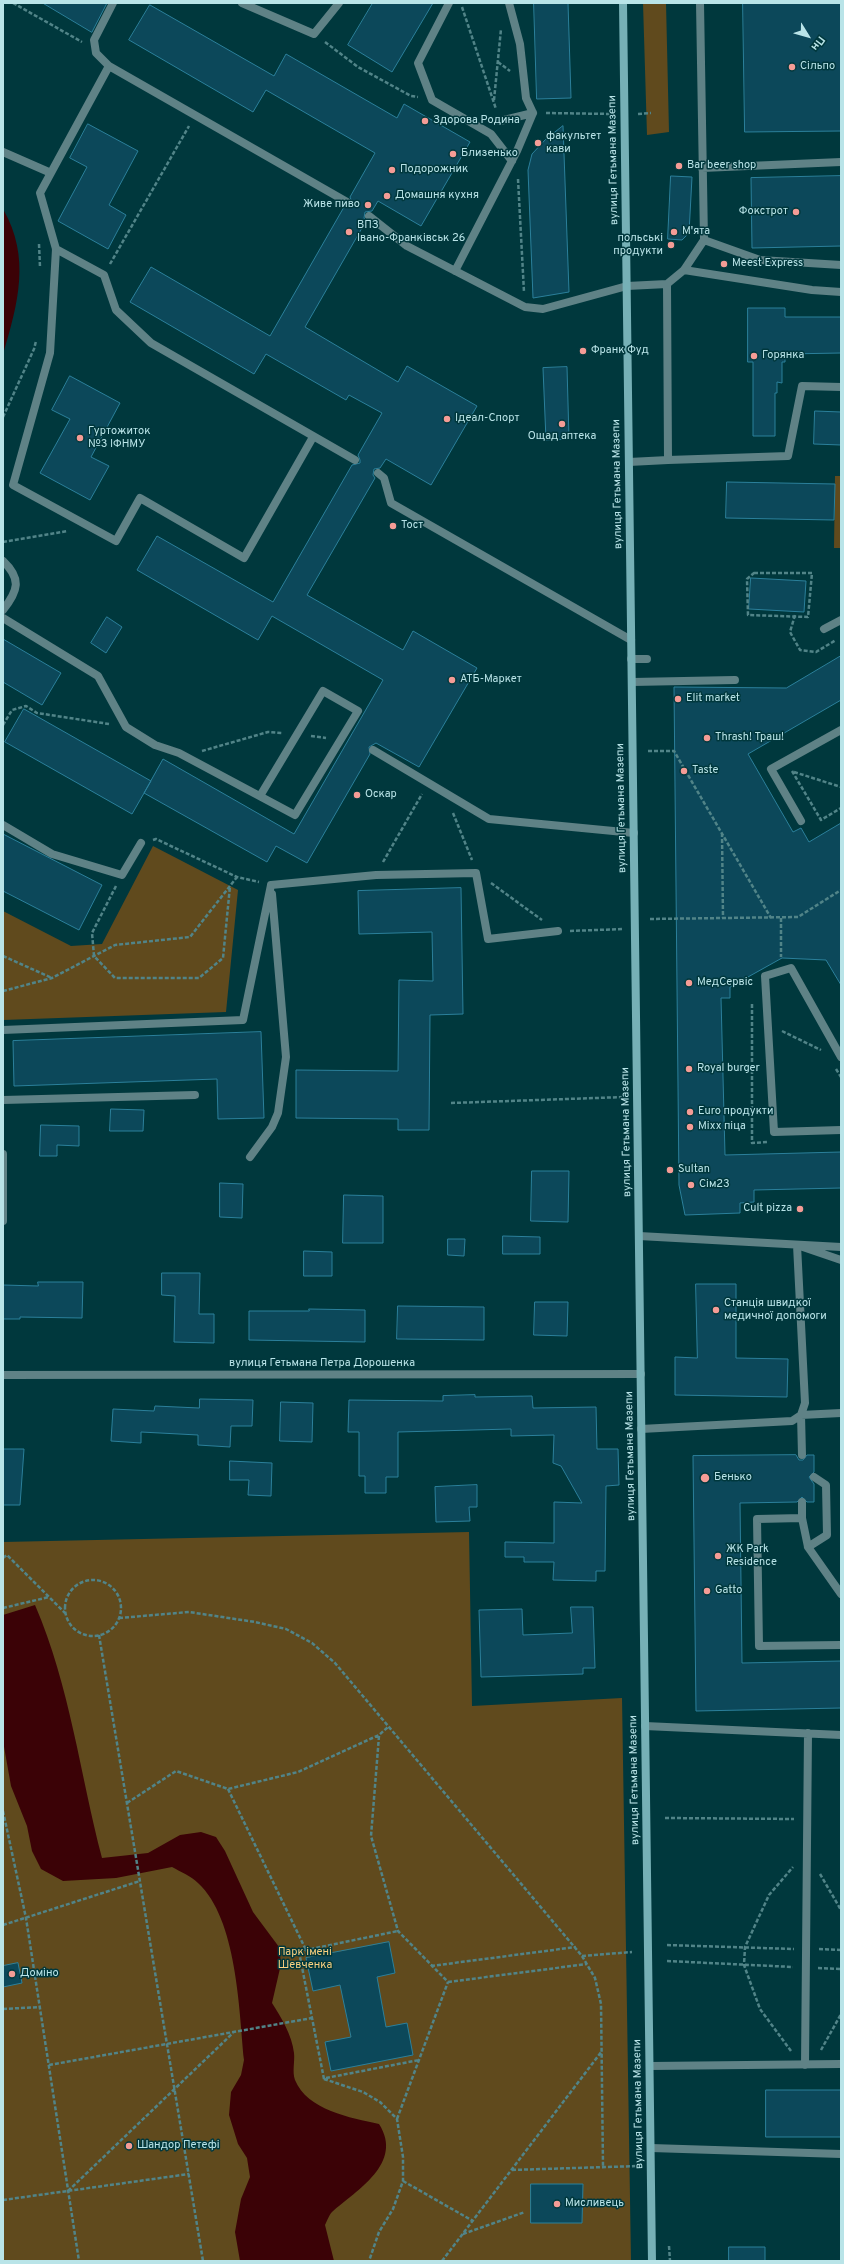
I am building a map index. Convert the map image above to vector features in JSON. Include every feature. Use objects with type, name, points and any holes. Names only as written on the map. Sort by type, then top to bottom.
[{"type":"main road","name":"вулиця Гетьмана Мазепи","points":[[623,3],[652,2261]]},
{"type":"street","points":[[113,3],[94,40],[96,53],[109,66],[347,202]]},
{"type":"street","points":[[242,3],[314,34],[339,3]]},
{"type":"street","points":[[449,3],[418,63],[432,100],[491,134],[512,161]]},
{"type":"street","points":[[456,271],[512,161],[533,113],[526,98],[520,44],[509,3]]},
{"type":"street","points":[[369,216],[407,246],[525,307],[543,309],[627,286],[667,284],[684,270],[704,240],[700,3]]},
{"type":"street","points":[[109,66],[40,193],[56,249],[50,353],[12,485],[116,541],[140,498],[244,558],[313,437]]},
{"type":"street","points":[[500,121],[533,113]]},
{"type":"street","points":[[3,152],[51,173]]},
{"type":"street","points":[[702,168],[841,162]]},
{"type":"street","points":[[704,240],[760,260],[841,264]]},
{"type":"street","points":[[56,249],[104,275],[116,310],[151,344],[355,460]]},
{"type":"street","points":[[684,270],[812,290],[841,292]]},
{"type":"street","points":[[667,284],[668,460]]},
{"type":"street","points":[[629,462],[788,456],[802,386],[841,387]]},
{"type":"street","points":[[378,473],[384,478],[391,503],[631,640]]},
{"type":"street","points":[[3,562],[14,571],[17,584],[11,600],[3,610]]},
{"type":"street","points":[[3,618],[98,676],[126,727],[155,745],[185,756],[295,815],[345,737],[358,711],[323,691],[260,796]]},
{"type":"street","points":[[824,629],[841,620]]},
{"type":"street","points":[[632,659],[647,659]]},
{"type":"street","points":[[632,682],[735,680]]},
{"type":"street","points":[[801,821],[771,769],[841,730]]},
{"type":"street","points":[[372,750],[489,819],[634,833]]},
{"type":"street","points":[[3,825],[52,854],[122,874],[141,843]]},
{"type":"street","points":[[271,885],[376,875],[476,872],[488,939],[558,931]]},
{"type":"street","points":[[3,1030],[244,1020],[271,885]]},
{"type":"street","points":[[250,1157],[272,1127],[278,1112],[286,1057],[271,885]]},
{"type":"street","points":[[841,1057],[791,968],[765,976],[774,1132],[841,1130]]},
{"type":"street","points":[[3,1100],[195,1094]]},
{"type":"street","points":[[3,1154],[3,1221]]},
{"type":"street","points":[[639,1236],[841,1247]]},
{"type":"street","points":[[797,1245],[841,1260]]},
{"type":"street","points":[[797,1245],[805,1403],[801,1415],[802,1455]]},
{"type":"street","name":"вулиця Гетьмана Петра Дорошенка","points":[[3,1375],[641,1374]]},
{"type":"street","points":[[641,1429],[792,1421],[801,1415],[840,1415]]},
{"type":"street","points":[[808,1547],[827,1534],[826,1485],[814,1478]]},
{"type":"street","points":[[802,1502],[802,1518],[808,1547],[841,1594]]},
{"type":"street","points":[[802,1518],[757,1519],[759,1646],[841,1645]]},
{"type":"street","points":[[645,1726],[841,1735]]},
{"type":"street","points":[[806,2065],[808,1733]]},
{"type":"street","points":[[650,2066],[841,2064]]},
{"type":"street","points":[[651,2148],[841,2154]]},
{"type":"path","points":[[13,3],[96,50]]},
{"type":"path","points":[[461,3],[500,121]]},
{"type":"path","points":[[494,102],[502,25]]},
{"type":"path","points":[[314,34],[358,67],[411,96],[432,100]]},
{"type":"path","points":[[533,113],[651,113]]},
{"type":"path","points":[[104,275],[195,115]]},
{"type":"path","points":[[518,174],[525,307]]},
{"type":"path","points":[[40,236],[40,273]]},
{"type":"path","points":[[3,417],[34,349],[37,334]]},
{"type":"path","points":[[3,542],[90,527]]},
{"type":"path","points":[[754,573],[812,574],[808,617],[795,615],[748,615],[747,579],[754,573]]},
{"type":"path","points":[[795,615],[790,632],[800,650],[816,652],[841,636]]},
{"type":"path","points":[[3,725],[12,710],[26,706],[37,713],[126,727]]},
{"type":"path","points":[[185,756],[268,732],[345,737]]},
{"type":"path","points":[[648,751],[674,751],[771,918]]},
{"type":"path","points":[[792,771],[798,768]]},
{"type":"path","points":[[792,771],[841,787]]},
{"type":"path","points":[[792,771],[821,820],[841,808]]},
{"type":"path","points":[[376,875],[428,784]]},
{"type":"path","points":[[446,795],[476,872],[558,931],[635,929]]},
{"type":"path","points":[[722,832],[723,918]]},
{"type":"path","points":[[122,874],[92,933],[94,956],[115,978],[199,978],[223,958],[230,886]]},
{"type":"path","points":[[3,991],[52,978],[115,945],[190,937],[238,876]]},
{"type":"path","points":[[650,919],[798,917],[841,890]]},
{"type":"path","points":[[781,918],[782,958]]},
{"type":"path","points":[[3,956],[52,978]]},
{"type":"path","points":[[782,1031],[825,1051]]},
{"type":"path","points":[[833,1064],[841,1077]]},
{"type":"path","points":[[451,1103],[637,1097]]},
{"type":"path","points":[[3,1558],[7,1556],[66,1614],[74,1628],[82,1634],[99,1635],[108,1632],[119,1618],[121,1609],[120,1600],[116,1591],[101,1581],[82,1582],[74,1588],[67,1600],[66,1614]]},
{"type":"path","points":[[3,1608],[49,1597]]},
{"type":"path","points":[[119,1618],[189,1612],[255,1622],[286,1629],[312,1643],[335,1663],[577,1947],[595,1978],[601,2004],[603,2166]]},
{"type":"path","points":[[99,1635],[203,2261]]},
{"type":"path","points":[[127,1803],[176,1771],[228,1789],[298,1772],[379,1735],[388,1727]]},
{"type":"path","points":[[379,1735],[371,1836],[398,1931],[448,1982]]},
{"type":"path","points":[[228,1789],[306,1950]]},
{"type":"path","points":[[3,1810],[26,1918],[79,2261]]},
{"type":"path","points":[[665,1818],[807,1819]]},
{"type":"path","points":[[841,1910],[807,1851],[770,1895],[745,1948],[744,1965],[760,2009],[806,2065],[841,2014]]},
{"type":"path","points":[[3,1925],[140,1881]]},
{"type":"path","points":[[324,2079],[300,1957],[306,1950],[398,1931]]},
{"type":"path","points":[[667,1945],[841,1950]]},
{"type":"path","points":[[431,1966],[577,1947]]},
{"type":"path","points":[[582,1956],[632,1952]]},
{"type":"path","points":[[667,1961],[841,1969]]},
{"type":"path","points":[[448,1982],[587,1964]]},
{"type":"path","points":[[369,2261],[379,2232],[393,2210],[403,2181],[403,2157],[397,2119],[448,1982]]},
{"type":"path","points":[[3,2009],[40,2007]]},
{"type":"path","points":[[49,2065],[312,2018]]},
{"type":"path","points":[[68,2191],[233,2032]]},
{"type":"path","points":[[442,2261],[602,2051]]},
{"type":"path","points":[[324,2079],[419,2060]]},
{"type":"path","points":[[324,2079],[363,2092],[380,2102],[397,2119]]},
{"type":"path","points":[[511,2170],[603,2166],[651,2166]]},
{"type":"path","points":[[3,2200],[189,2174]]},
{"type":"path","points":[[403,2181],[473,2221]]},
{"type":"path","points":[[462,2234],[525,2212]]},
{"type":"path","points":[[670,2246],[670,2261]]},
{"type":"green space","points":[[643,3],[666,3],[669,132],[647,135]]},
{"type":"green space","points":[[835,476],[841,476],[841,548],[834,548]]},
{"type":"green space","points":[[153,846],[238,890],[226,1012],[3,1020],[3,911],[71,946],[102,944]]},
{"type":"green space","name":"Парк імені Шевченка","points":[[469,1532],[472,1706],[622,1698],[631,2261],[3,2261],[3,1542]]},
{"type":"shaded area","points":[[3,209],[12,227],[17,245],[19,281],[17,299],[3,354]]},
{"type":"shaded area","points":[[35,1605],[47,1636],[66,1698],[102,1858],[148,1853],[180,1835],[201,1832],[216,1837],[225,1851],[253,1912],[279,1947],[281,1964],[272,2003],[289,2033],[293,2046],[295,2080],[309,2099],[319,2106],[356,2119],[379,2124],[385,2138],[386,2151],[382,2163],[364,2185],[332,2212],[325,2225],[334,2261],[240,2261],[235,2232],[241,2199],[250,2177],[247,2158],[238,2144],[229,2115],[231,2092],[241,2075],[244,2060],[238,1991],[234,1966],[221,1919],[211,1899],[198,1883],[186,1874],[172,1867],[116,1878],[63,1881],[41,1869],[32,1851],[27,1826],[11,1786],[3,1741],[3,1615]]},
{"type":"building","points":[[43,3],[107,3],[92,32]]},
{"type":"building","points":[[373,3],[433,3],[392,72],[348,45]]},
{"type":"building","points":[[534,3],[568,3],[571,98],[537,99]]},
{"type":"building","name":"Сільпо","points":[[743,3],[841,3],[841,131],[745,132]]},
{"type":"building","points":[[150,5],[274,76],[286,54],[397,118],[404,104],[470,142],[421,226],[378,201],[372,211],[365,212],[364,218],[366,221],[305,327],[398,382],[407,366],[477,406],[431,485],[386,459],[380,468],[374,469],[373,475],[375,478],[307,595],[403,650],[413,631],[477,668],[419,767],[376,743],[369,747],[370,754],[307,863],[276,846],[267,862],[144,793],[163,759],[294,834],[383,680],[272,616],[258,640],[137,570],[157,536],[273,602],[352,465],[360,463],[358,455],[382,413],[349,395],[346,400],[266,354],[254,374],[130,302],[151,267],[270,336],[344,207],[352,205],[350,197],[375,153],[266,90],[253,112],[129,40]]},
{"type":"building","points":[[88,124],[138,151],[109,205],[126,215],[108,249],[58,221],[87,167],[70,158]]},
{"type":"building","points":[[563,126],[569,292],[533,298],[528,170],[532,154],[545,140]]},
{"type":"building","points":[[671,176],[692,177],[689,233],[682,240],[668,239]]},
{"type":"building","name":"Фокстрот","points":[[841,176],[841,246],[752,248],[751,178]]},
{"type":"building","points":[[748,308],[785,308],[785,317],[841,317],[841,353],[785,354],[785,362],[782,362],[782,383],[777,382],[777,393],[775,393],[775,436],[753,436],[753,362],[748,362]]},
{"type":"building","points":[[567,367],[569,439],[546,440],[543,368]]},
{"type":"building","name":"Гуртожиток №3 ІФНМУ","points":[[70,376],[120,403],[91,457],[109,466],[90,500],[40,473],[70,419],[52,410]]},
{"type":"building","points":[[815,411],[841,412],[841,445],[814,444]]},
{"type":"building","points":[[727,482],[835,484],[834,520],[726,518]]},
{"type":"building","points":[[751,578],[806,581],[804,612],[749,609]]},
{"type":"building","points":[[107,617],[122,627],[106,653],[91,643]]},
{"type":"building","points":[[3,639],[61,673],[42,705],[3,682]]},
{"type":"building","points":[[841,656],[841,700],[748,754],[793,832],[801,828],[809,842],[841,823],[841,985],[826,960],[782,958],[730,987],[730,998],[721,998],[725,1155],[841,1152],[841,1188],[754,1190],[754,1202],[740,1203],[740,1213],[685,1215],[679,1185],[674,687],[786,688]]},
{"type":"building","points":[[24,709],[151,781],[132,814],[5,742]]},
{"type":"building","points":[[3,834],[102,885],[79,930],[3,891]]},
{"type":"building","points":[[461,888],[463,1014],[430,1015],[429,1130],[398,1130],[398,1119],[296,1118],[296,1070],[398,1071],[399,980],[433,981],[432,932],[359,934],[358,891]]},
{"type":"building","points":[[261,1032],[264,1118],[218,1119],[217,1079],[14,1086],[13,1041]]},
{"type":"building","points":[[111,1109],[144,1110],[143,1131],[110,1131]]},
{"type":"building","points":[[41,1125],[79,1126],[79,1146],[57,1145],[57,1156],[40,1156]]},
{"type":"building","points":[[532,1171],[569,1171],[568,1222],[531,1221]]},
{"type":"building","points":[[220,1183],[243,1184],[242,1218],[220,1217]]},
{"type":"building","points":[[344,1195],[383,1196],[383,1243],[343,1243]]},
{"type":"building","points":[[503,1236],[540,1237],[540,1254],[503,1254]]},
{"type":"building","points":[[448,1239],[465,1239],[464,1256],[448,1255]]},
{"type":"building","points":[[304,1251],[332,1252],[332,1276],[304,1276]]},
{"type":"building","points":[[162,1273],[200,1273],[199,1314],[214,1314],[214,1343],[174,1342],[175,1296],[162,1295]]},
{"type":"building","points":[[38,1282],[83,1282],[82,1318],[20,1317],[20,1319],[3,1319],[3,1285],[38,1286]]},
{"type":"building","points":[[696,1284],[736,1284],[736,1358],[788,1359],[787,1397],[675,1395],[675,1357],[697,1358]]},
{"type":"building","points":[[535,1302],[568,1302],[567,1336],[534,1335]]},
{"type":"building","points":[[398,1306],[484,1307],[484,1340],[397,1339]]},
{"type":"building","points":[[309,1309],[365,1310],[365,1342],[249,1340],[249,1311],[309,1311]]},
{"type":"building","points":[[475,1395],[475,1397],[532,1396],[533,1408],[596,1407],[597,1449],[618,1449],[619,1485],[606,1486],[605,1571],[596,1571],[596,1581],[553,1580],[554,1562],[524,1562],[524,1557],[505,1557],[505,1542],[554,1543],[554,1502],[582,1503],[561,1466],[553,1463],[554,1435],[511,1436],[511,1429],[398,1432],[398,1477],[386,1477],[386,1493],[365,1493],[365,1476],[359,1476],[359,1432],[348,1432],[349,1400],[443,1401],[443,1396]]},
{"type":"building","points":[[200,1399],[253,1400],[252,1426],[231,1426],[230,1447],[198,1445],[198,1435],[141,1432],[141,1443],[111,1441],[113,1409],[154,1411],[155,1406],[199,1408]]},
{"type":"building","points":[[281,1402],[313,1403],[312,1442],[280,1441]]},
{"type":"building","points":[[3,1449],[24,1449],[20,1505],[3,1505]]},
{"type":"building","name":"ЖК Park Residence","points":[[796,1455],[799,1460],[803,1460],[807,1455],[814,1455],[814,1472],[809,1477],[814,1484],[814,1502],[807,1502],[802,1497],[797,1502],[740,1503],[742,1663],[841,1661],[841,1708],[696,1711],[693,1456]]},
{"type":"building","points":[[230,1461],[272,1463],[271,1496],[248,1495],[249,1480],[230,1480]]},
{"type":"building","points":[[477,1485],[477,1507],[469,1507],[470,1521],[436,1522],[435,1487]]},
{"type":"building","points":[[571,1607],[593,1607],[595,1668],[583,1668],[583,1674],[481,1677],[479,1610],[522,1609],[523,1635],[572,1633]]},
{"type":"building","points":[[389,1942],[395,1973],[377,1977],[386,2027],[407,2023],[413,2055],[331,2071],[325,2042],[351,2037],[340,1985],[313,1991],[306,1958]]},
{"type":"building","name":"Доміно","points":[[18,1963],[22,1983],[3,1987],[3,1966]]},
{"type":"building","points":[[766,2090],[841,2090],[841,2137],[766,2137]]},
{"type":"building","name":"Мисливець","points":[[531,2184],[583,2184],[582,2223],[531,2223]]},
{"type":"building","points":[[729,2247],[765,2247],[765,2261],[729,2261]]},
{"type":"place","name":"Сільпо","points":[[792,67]]},
{"type":"place","name":"Здорова Родина","points":[[425,121]]},
{"type":"place","name":"факультет кави","points":[[538,143]]},
{"type":"place","name":"Близенько","points":[[453,154]]},
{"type":"place","name":"Bar beer shop","points":[[679,166]]},
{"type":"place","name":"Подорожник","points":[[392,170]]},
{"type":"place","name":"Домашня кухня","points":[[387,196]]},
{"type":"place","name":"Живе пиво","points":[[368,205]]},
{"type":"place","name":"Фокстрот","points":[[796,212]]},
{"type":"place","name":"ВПЗ Івано-Франківськ 26","points":[[349,232]]},
{"type":"place","name":"М'ята","points":[[674,232]]},
{"type":"place","name":"польські продукти","points":[[671,245]]},
{"type":"place","name":"Meest Express","points":[[724,264]]},
{"type":"place","name":"Франк Фуд","points":[[583,351]]},
{"type":"place","name":"Горянка","points":[[754,356]]},
{"type":"place","name":"Ідеал-Спорт","points":[[447,419]]},
{"type":"place","name":"Ощад аптека","points":[[562,424]]},
{"type":"place","name":"Гуртожиток №3 ІФНМУ","points":[[80,438]]},
{"type":"place","name":"Тост","points":[[393,526]]},
{"type":"place","name":"АТБ-Маркет","points":[[452,680]]},
{"type":"place","name":"Elit market","points":[[678,699]]},
{"type":"place","name":"Thrash! Траш!","points":[[707,738]]},
{"type":"place","name":"Taste","points":[[684,771]]},
{"type":"place","name":"Оскар","points":[[357,795]]},
{"type":"place","name":"МедСервіс","points":[[689,983]]},
{"type":"place","name":"Royal burger","points":[[689,1069]]},
{"type":"place","name":"Euro продукти","points":[[690,1112]]},
{"type":"place","name":"Mixx піца","points":[[690,1127]]},
{"type":"place","name":"Sultan","points":[[670,1170]]},
{"type":"place","name":"Сім23","points":[[691,1185]]},
{"type":"place","name":"Cult pizza","points":[[800,1209]]},
{"type":"place","name":"Станція швидкої медичної допомоги","points":[[716,1310]]},
{"type":"place","name":"Бенько","points":[[705,1478]]},
{"type":"place","name":"ЖК Park Residence","points":[[718,1556]]},
{"type":"place","name":"Gatto","points":[[707,1591]]},
{"type":"place","name":"Доміно","points":[[12,1974]]},
{"type":"place","name":"Шандор Петефі","points":[[129,2146]]},
{"type":"place","name":"Мисливець","points":[[557,2204]]}]
